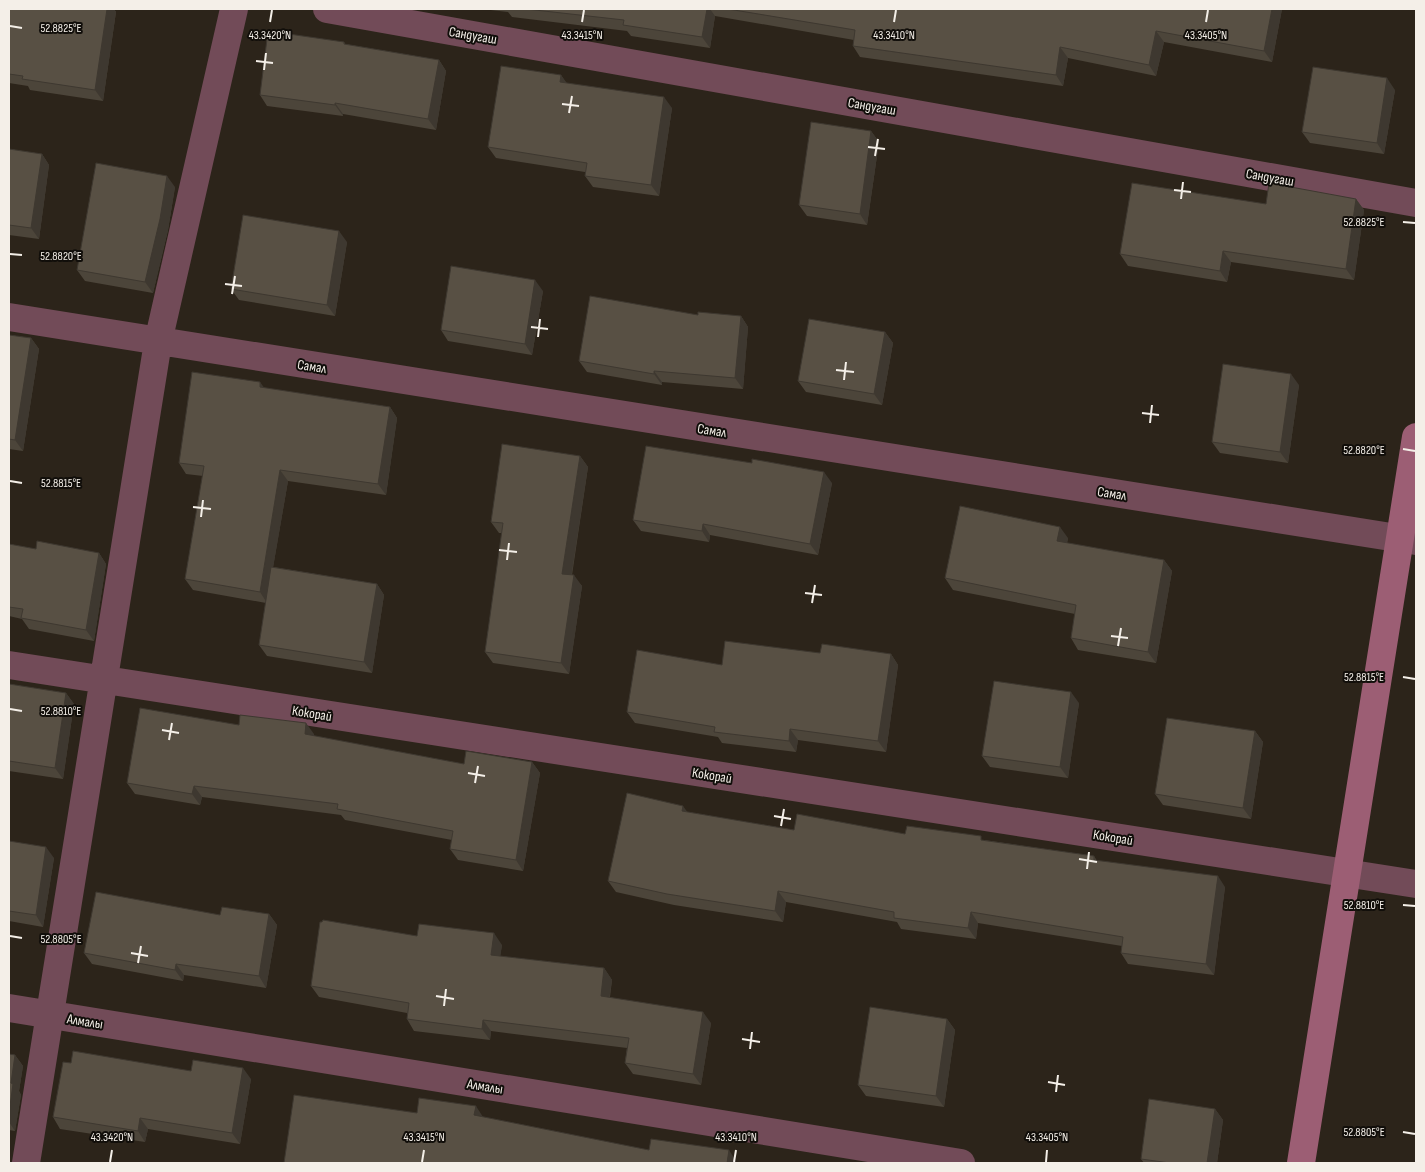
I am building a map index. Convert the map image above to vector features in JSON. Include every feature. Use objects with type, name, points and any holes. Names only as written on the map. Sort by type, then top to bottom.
[{"type":"street","points":[[26,1163],[158,342],[234,9]]},
{"type":"street","name":"Сандугаш","points":[[327,9],[1416,203]]},
{"type":"street","name":"Самал","points":[[9,317],[1408,540]]},
{"type":"street","points":[[1301,1163],[1347,873],[1408,540],[1416,437]]},
{"type":"street","name":"Кокорай","points":[[9,665],[1416,884]]},
{"type":"street","name":"Алмалы","points":[[9,1008],[961,1163]]},
{"type":"building","points":[[9,9],[107,9],[95,90],[22,79],[23,76],[9,74]]},
{"type":"building","points":[[526,9],[707,9],[702,37],[623,25],[624,20]]},
{"type":"building","points":[[728,9],[1272,9],[1264,51],[1156,31],[1149,65],[1060,47],[1056,75],[853,46],[855,30]]},
{"type":"building","points":[[268,31],[344,42],[344,44],[439,60],[428,119],[335,103],[335,105],[260,95]]},
{"type":"building","points":[[501,66],[561,75],[560,82],[664,97],[651,185],[585,176],[587,163],[488,147]]},
{"type":"building","points":[[1313,67],[1387,78],[1377,143],[1302,132]]},
{"type":"building","points":[[811,122],[871,131],[860,214],[799,205]]},
{"type":"building","points":[[9,149],[42,154],[31,228],[9,225]]},
{"type":"building","points":[[96,163],[167,176],[160,219],[145,282],[77,270]]},
{"type":"building","points":[[1132,183],[1266,204],[1269,183],[1356,199],[1346,269],[1223,251],[1220,271],[1120,254]]},
{"type":"building","points":[[243,215],[339,231],[327,305],[231,289]]},
{"type":"building","points":[[451,266],[535,280],[525,344],[441,330]]},
{"type":"building","points":[[590,296],[698,315],[698,312],[741,316],[735,378],[654,371],[654,374],[579,361]]},
{"type":"building","points":[[809,319],[885,332],[874,394],[798,381]]},
{"type":"building","points":[[9,335],[31,338],[15,440],[9,439]]},
{"type":"building","points":[[1223,364],[1291,374],[1280,452],[1212,442]]},
{"type":"building","points":[[192,372],[260,382],[260,387],[390,407],[378,484],[280,470],[260,592],[185,579],[204,466],[179,463]]},
{"type":"building","points":[[502,444],[580,456],[562,574],[574,575],[561,663],[485,652],[503,523],[491,522]]},
{"type":"building","points":[[646,446],[752,463],[752,459],[824,472],[810,544],[703,524],[702,531],[633,520]]},
{"type":"building","points":[[960,506],[1060,527],[1057,541],[1164,560],[1148,652],[1071,638],[1076,605],[945,578]]},
{"type":"building","points":[[37,541],[99,553],[86,630],[21,618],[23,609],[9,607],[9,544],[36,549]]},
{"type":"building","points":[[271,567],[377,584],[364,662],[259,645]]},
{"type":"building","points":[[725,641],[820,653],[822,644],[891,654],[878,741],[790,729],[789,741],[714,732],[715,727],[627,712],[637,650],[722,665]]},
{"type":"building","points":[[994,681],[1071,692],[1060,767],[982,756]]},
{"type":"building","points":[[9,684],[66,693],[55,768],[9,761]]},
{"type":"building","points":[[140,708],[239,725],[240,715],[306,723],[305,734],[464,764],[466,751],[532,762],[516,860],[450,849],[453,831],[337,809],[338,804],[194,786],[192,794],[127,783]]},
{"type":"building","points":[[1167,718],[1255,731],[1243,808],[1155,794]]},
{"type":"building","points":[[627,793],[683,806],[682,811],[794,830],[797,814],[905,834],[907,826],[981,836],[981,840],[1094,856],[1094,860],[1218,876],[1206,964],[1121,953],[1123,937],[971,912],[968,928],[894,918],[894,912],[778,891],[775,911],[667,894],[608,881]]},
{"type":"building","points":[[9,841],[46,847],[36,915],[9,911]]},
{"type":"building","points":[[96,892],[220,915],[222,907],[269,914],[259,976],[176,964],[175,970],[84,953]]},
{"type":"building","points":[[323,920],[417,936],[419,924],[494,933],[491,955],[604,968],[601,996],[703,1012],[693,1074],[625,1063],[629,1038],[483,1020],[482,1029],[407,1019],[409,1003],[311,986],[320,922]]},
{"type":"building","points":[[870,1007],[947,1019],[936,1096],[858,1085]]},
{"type":"building","points":[[73,1051],[191,1071],[193,1060],[243,1068],[232,1133],[140,1118],[138,1131],[53,1117],[63,1062],[71,1063]]},
{"type":"building","points":[[9,1054],[15,1055],[9,1113]]},
{"type":"building","points":[[294,1095],[417,1113],[419,1098],[476,1106],[474,1115],[649,1150],[651,1139],[729,1150],[727,1163],[284,1163]]},
{"type":"building","points":[[1149,1099],[1215,1109],[1207,1163],[1170,1163],[1141,1159]]}]
